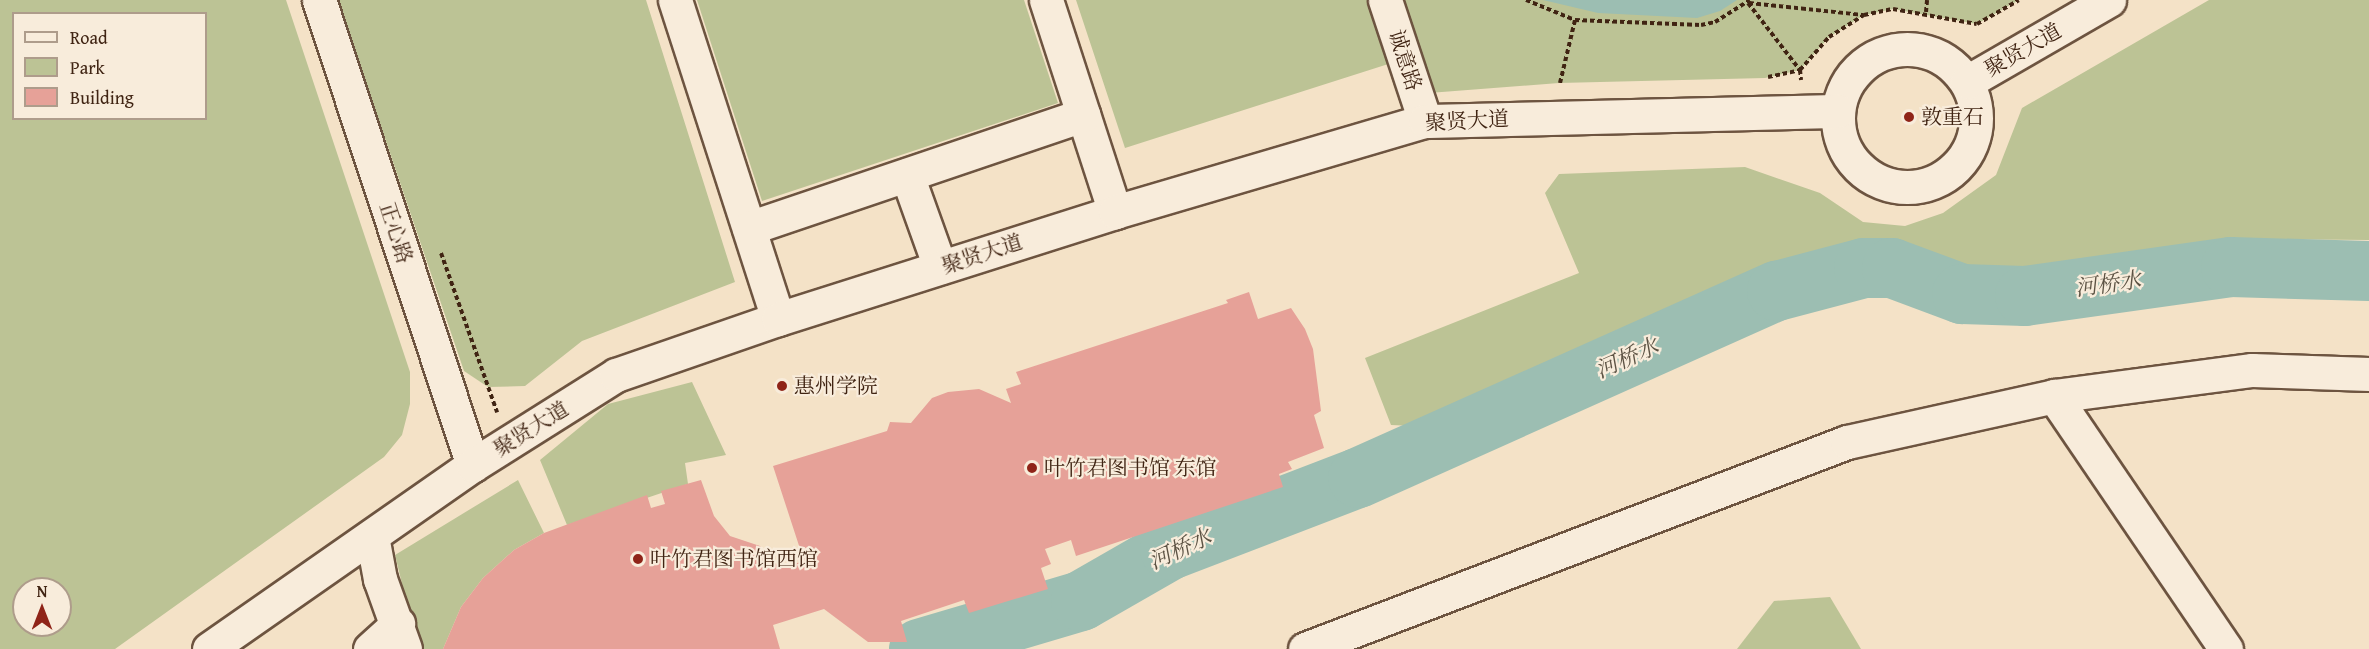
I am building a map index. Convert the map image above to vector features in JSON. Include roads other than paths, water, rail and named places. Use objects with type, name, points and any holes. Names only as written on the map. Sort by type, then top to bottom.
[{"type":"street","name":"正心路","points":[[319,0],[473,465]]},
{"type":"street","points":[[675,0],[778,319]]},
{"type":"street","points":[[1046,0],[1115,212]]},
{"type":"street","name":"诚意路","points":[[1385,0],[1425,121]]},
{"type":"street","name":"聚贤大道","points":[[1967,82],[2109,0]]},
{"type":"street","name":"聚贤大道","points":[[1924,50],[1942,57],[1967,82],[1976,108],[1976,131],[1968,153],[1953,171],[1932,183],[1909,187],[1886,183],[1865,173],[1849,156],[1840,135],[1838,111],[1853,75],[1884,52],[1924,50]]},
{"type":"street","name":"聚贤大道","points":[[209,649],[473,465],[616,375],[778,319],[1115,212],[1425,121],[1838,111]]},
{"type":"street","points":[[749,228],[1083,115]]},
{"type":"street","points":[[907,175],[940,267]]},
{"type":"street","points":[[1305,649],[1847,442],[2054,396],[2252,370],[2369,374]]},
{"type":"street","points":[[2054,396],[2226,649]]},
{"type":"street","points":[[370,649],[401,637],[380,579],[372,536]]},
{"type":"water","points":[[1543,0],[1737,0],[1720,11],[1697,18],[1598,13]]},
{"type":"waterway","name":"河桥水","points":[[919,649],[1081,601],[1170,550],[1358,478],[1777,291],[1864,268],[1892,268],[1962,294],[2025,296],[2231,267],[2369,271]]},
{"type":"place","name":"敦重石","points":[[1909,117]]},
{"type":"place","name":"惠州学院","points":[[782,386]]},
{"type":"place","name":"叶竹君图书馆 东馆","points":[[1032,468]]},
{"type":"place","name":"叶竹君图书馆西馆","points":[[638,559]]}]
